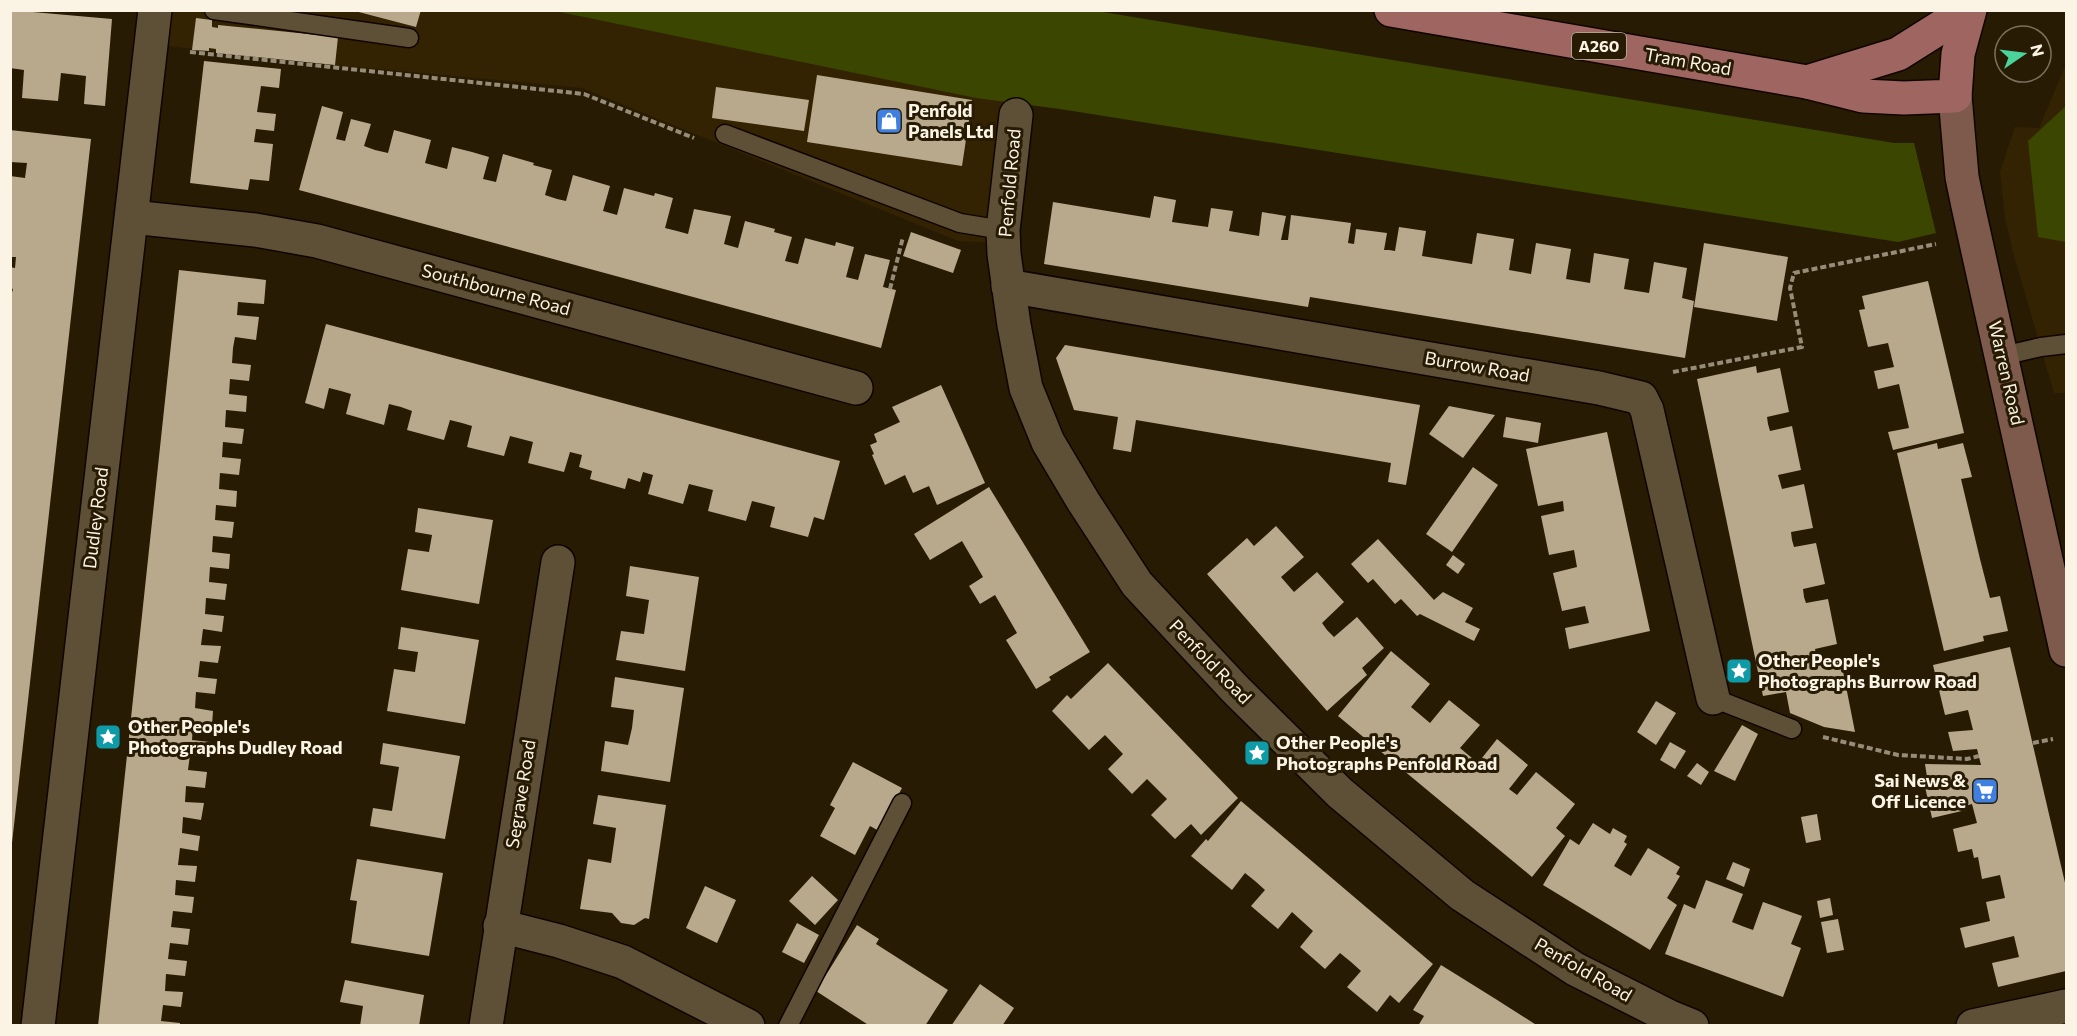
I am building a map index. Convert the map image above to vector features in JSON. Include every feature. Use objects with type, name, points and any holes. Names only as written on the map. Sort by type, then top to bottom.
[{"type":"main road","name":"Tram Road","points":[[1391,10],[1807,82],[1863,96],[1904,98],[1954,96]]},
{"type":"main road","name":"Tram Road","points":[[1807,82],[1898,54],[1969,10]]},
{"type":"main road","name":"A260","points":[[1954,96],[1958,54],[1969,10]]},
{"type":"street","name":"Dudley Road","points":[[38,1026],[155,10]]},
{"type":"street","name":"Warren Road","points":[[1954,96],[1962,177],[2067,650]]},
{"type":"street","name":"Penfold Road","points":[[1016,115],[1003,230],[1008,286],[1026,388],[1048,442],[1137,584],[1235,689],[1340,793],[1462,895],[1575,969],[1692,1026]]},
{"type":"street","name":"Southbourne Road","points":[[132,217],[255,230],[317,241],[856,388]]},
{"type":"street","name":"Burrow Road","points":[[1008,286],[1599,388],[1641,398]]},
{"type":"street","points":[[1641,398],[1647,410],[1713,698]]},
{"type":"street","name":"Segrave Road","points":[[486,1026],[558,562]]},
{"type":"street","points":[[500,926],[559,941],[623,962],[748,1026]]},
{"type":"street","points":[[1973,1026],[2067,1006]]},
{"type":"lane","points":[[214,10],[409,38]]},
{"type":"lane","points":[[725,134],[960,223],[1003,230]]},
{"type":"lane","points":[[2002,356],[2067,344]]},
{"type":"lane","points":[[1713,698],[1792,729]]},
{"type":"lane","points":[[788,1026],[902,803]]},
{"type":"path","points":[[151,48],[584,94],[702,141]]},
{"type":"path","points":[[890,289],[903,235]]},
{"type":"path","points":[[1641,398],[1666,373],[1802,347],[1790,288],[1794,273],[1946,242]]},
{"type":"path","points":[[1792,729],[1898,754],[1967,759],[1979,756]]},
{"type":"path","points":[[2033,743],[2053,739]]},
{"type":"shaded area","points":[[163,11],[565,11],[1015,101],[994,243],[958,241],[582,88],[335,65],[159,45]]},
{"type":"shaded area","points":[[2066,64],[2066,393],[2054,393],[2014,256],[2005,218],[2000,172],[2015,127],[2039,128]]},
{"type":"green space","points":[[555,11],[1097,11],[1894,143],[1914,143],[1936,233],[1898,242],[1060,109],[976,98]]},
{"type":"green space","points":[[2066,106],[2066,242],[2038,237],[2028,141]]},
{"type":"building","points":[[10,10],[112,19],[105,106],[84,104],[86,76],[61,73],[58,101],[22,98],[24,70],[10,68]]},
{"type":"building","points":[[351,10],[421,10],[416,27]]},
{"type":"building","points":[[196,18],[212,20],[212,27],[218,28],[218,25],[338,37],[335,65],[216,53],[216,49],[209,48],[209,51],[192,50]]},
{"type":"building","points":[[204,61],[281,69],[279,88],[261,86],[257,112],[276,114],[274,131],[256,129],[254,142],[273,144],[269,181],[250,179],[248,190],[190,183]]},
{"type":"building","name":"Penfold Panels Ltd","points":[[817,75],[972,100],[962,166],[807,142]]},
{"type":"building","points":[[716,87],[809,100],[804,131],[712,118]]},
{"type":"building","points":[[322,106],[343,112],[336,139],[345,141],[351,119],[371,124],[364,146],[375,150],[388,153],[394,130],[431,140],[425,163],[447,169],[452,147],[489,157],[483,179],[496,182],[503,154],[552,170],[545,195],[557,199],[566,201],[573,175],[610,186],[603,211],[617,215],[624,188],[654,196],[655,193],[673,198],[665,228],[688,234],[694,209],[731,216],[724,244],[738,248],[745,221],[775,229],[774,232],[792,237],[785,261],[798,264],[805,238],[835,246],[836,242],[854,247],[846,277],[858,280],[865,254],[890,260],[883,287],[896,290],[881,348],[299,190]]},
{"type":"building","points":[[10,130],[91,139],[12,843],[10,300],[13,289],[10,288],[10,267],[15,268],[16,257],[10,257],[10,176],[25,178],[27,163],[10,162]]},
{"type":"building","points":[[1154,196],[1176,200],[1172,222],[1208,227],[1211,208],[1233,211],[1229,231],[1259,236],[1262,212],[1286,216],[1281,240],[1288,240],[1291,215],[1351,223],[1348,243],[1354,244],[1356,229],[1387,233],[1384,250],[1395,251],[1399,227],[1426,231],[1422,256],[1472,264],[1477,233],[1514,239],[1509,270],[1531,274],[1536,243],[1571,249],[1566,279],[1590,283],[1594,253],[1629,259],[1624,289],[1649,293],[1654,262],[1687,268],[1682,298],[1694,301],[1685,358],[1310,297],[1308,307],[1044,264],[1053,202],[1150,218]]},
{"type":"building","points":[[911,232],[961,250],[953,273],[903,256]]},
{"type":"building","points":[[1704,243],[1788,257],[1777,321],[1694,307]]},
{"type":"building","points":[[179,270],[266,280],[264,304],[238,302],[237,315],[259,317],[256,340],[235,337],[233,348],[232,363],[251,365],[249,381],[230,379],[229,394],[247,396],[246,412],[226,410],[225,427],[244,429],[242,444],[223,442],[222,457],[241,459],[239,475],[220,473],[219,489],[237,491],[236,507],[216,505],[215,520],[234,522],[232,538],[213,536],[212,552],[230,554],[229,569],[210,567],[209,582],[227,584],[225,600],[206,598],[205,614],[224,616],[222,632],[203,629],[201,645],[221,646],[218,663],[200,661],[198,677],[217,679],[215,694],[196,692],[195,708],[213,711],[212,725],[193,724],[192,740],[210,742],[208,757],[190,755],[188,770],[207,772],[205,788],[186,786],[185,802],[204,803],[201,820],[183,817],[182,833],[200,836],[198,851],[180,848],[178,865],[197,866],[195,882],[176,880],[175,895],[194,897],[192,913],[173,911],[171,927],[190,929],[188,945],[170,943],[168,959],[187,961],[185,976],[166,974],[165,991],[183,992],[181,1007],[163,1005],[161,1021],[180,1023],[180,1026],[98,1026]]},
{"type":"building","points":[[1928,281],[1964,433],[1893,450],[1888,432],[1909,428],[1899,384],[1878,389],[1874,371],[1894,367],[1888,343],[1868,347],[1859,310],[1865,309],[1862,296]]},
{"type":"building","points":[[326,324],[840,461],[824,520],[814,517],[808,537],[770,527],[775,507],[764,504],[752,501],[746,521],[708,511],[713,490],[689,484],[683,504],[648,494],[653,475],[643,472],[640,482],[628,478],[625,489],[590,479],[592,471],[579,467],[582,455],[570,452],[564,472],[528,463],[533,442],[510,436],[504,456],[467,447],[472,426],[462,423],[450,420],[444,440],[407,430],[412,411],[401,407],[389,404],[384,425],[346,414],[351,394],[341,391],[329,388],[324,409],[305,403]]},
{"type":"building","points":[[1065,345],[1420,405],[1406,485],[1388,482],[1391,463],[1136,420],[1131,452],[1113,449],[1118,417],[1074,410],[1056,358]]},
{"type":"building","points":[[1756,366],[1757,373],[1780,368],[1789,412],[1767,417],[1768,424],[1770,431],[1792,426],[1801,470],[1778,475],[1782,489],[1804,484],[1813,528],[1791,532],[1792,540],[1794,547],[1816,543],[1825,584],[1803,589],[1804,597],[1806,603],[1828,599],[1837,644],[1815,649],[1816,655],[1818,661],[1840,656],[1855,732],[1824,727],[1790,713],[1786,692],[1763,696],[1697,379]]},
{"type":"building","points":[[941,385],[985,483],[937,505],[929,486],[913,493],[905,475],[885,485],[870,445],[877,442],[874,434],[900,422],[892,407]]},
{"type":"building","points":[[1449,406],[1495,415],[1463,458],[1429,434]]},
{"type":"building","points":[[1506,417],[1541,423],[1538,443],[1503,437]]},
{"type":"building","points":[[1607,432],[1650,631],[1569,649],[1565,628],[1589,623],[1585,606],[1562,611],[1553,573],[1577,567],[1574,550],[1549,555],[1541,516],[1564,511],[1563,501],[1538,506],[1526,449]]},
{"type":"building","points":[[1937,443],[1938,449],[1963,443],[1972,477],[1961,479],[1980,559],[1990,598],[2000,596],[2008,631],[1983,636],[1984,641],[1944,651],[1897,453]]},
{"type":"building","points":[[1473,467],[1498,485],[1452,552],[1426,534]]},
{"type":"building","points":[[989,487],[1090,652],[1049,677],[1051,680],[1036,689],[1006,640],[1017,633],[995,595],[980,604],[969,586],[983,577],[962,541],[930,560],[914,534]]},
{"type":"building","points":[[418,508],[493,520],[479,604],[401,590],[408,549],[429,552],[432,535],[415,532]]},
{"type":"building","points":[[1276,526],[1304,557],[1281,577],[1294,592],[1317,572],[1344,602],[1322,623],[1327,630],[1334,637],[1357,617],[1384,648],[1362,668],[1367,675],[1327,711],[1207,574],[1247,538],[1254,546]]},
{"type":"building","points":[[1378,539],[1434,600],[1443,592],[1473,608],[1465,622],[1480,629],[1474,641],[1420,614],[1417,616],[1401,599],[1395,604],[1373,579],[1368,583],[1351,564]]},
{"type":"building","points":[[1453,555],[1465,564],[1458,574],[1446,565]]},
{"type":"building","points":[[630,566],[699,577],[685,671],[616,660],[621,631],[644,634],[649,600],[626,596]]},
{"type":"building","points":[[401,627],[479,640],[465,724],[387,711],[394,669],[415,672],[418,652],[398,649]]},
{"type":"building","points":[[2010,647],[2066,887],[2066,971],[1998,987],[1992,963],[2019,957],[2014,936],[1965,948],[1960,928],[1990,921],[1986,902],[2005,898],[2000,875],[1982,879],[1978,857],[1974,858],[1972,849],[1958,852],[1953,829],[1977,823],[1972,804],[1965,806],[1966,810],[1932,818],[1923,778],[1927,777],[1925,764],[1981,765],[1977,749],[1953,751],[1948,732],[1973,730],[1968,710],[1945,715],[1933,665]]},
{"type":"building","points":[[1391,651],[1430,684],[1411,707],[1430,723],[1449,700],[1480,725],[1460,748],[1478,763],[1497,739],[1528,765],[1509,789],[1517,795],[1536,772],[1575,804],[1556,828],[1565,836],[1532,877],[1338,716]]},
{"type":"building","points":[[1108,663],[1238,798],[1201,835],[1191,824],[1175,839],[1151,815],[1167,799],[1147,779],[1132,794],[1108,769],[1123,754],[1105,735],[1089,750],[1052,711],[1067,695],[1071,699]]},
{"type":"building","points":[[615,677],[684,688],[670,782],[601,771],[605,741],[628,745],[632,728],[634,710],[611,707]]},
{"type":"building","points":[[1656,701],[1676,713],[1656,745],[1637,732]]},
{"type":"building","points":[[1742,725],[1758,734],[1735,781],[1714,771]]},
{"type":"building","points":[[1670,742],[1686,751],[1675,769],[1660,760]]},
{"type":"building","points":[[383,743],[460,756],[445,839],[370,826],[373,808],[392,811],[399,767],[380,764]]},
{"type":"building","points":[[853,762],[902,788],[879,831],[870,826],[855,855],[820,836],[835,808],[830,805]]},
{"type":"building","points":[[1697,763],[1709,772],[1701,785],[1687,776]]},
{"type":"building","points":[[598,795],[666,805],[649,919],[645,918],[634,925],[621,923],[612,913],[580,909],[588,859],[611,863],[616,828],[593,824]]},
{"type":"building","points":[[1241,801],[1433,964],[1399,1003],[1390,995],[1377,1012],[1347,987],[1361,971],[1351,962],[1340,953],[1325,969],[1300,947],[1313,931],[1292,912],[1278,929],[1251,906],[1265,890],[1255,881],[1245,873],[1232,890],[1191,856],[1206,839],[1208,841]]},
{"type":"building","points":[[1817,814],[1821,840],[1806,843],[1801,817]]},
{"type":"building","points":[[1593,823],[1610,834],[1613,828],[1627,836],[1624,842],[1627,844],[1614,866],[1631,876],[1648,848],[1680,867],[1676,874],[1680,876],[1667,898],[1677,905],[1650,950],[1543,885],[1570,839],[1579,845]]},
{"type":"building","points":[[357,859],[443,873],[429,956],[351,943],[357,901],[350,900]]},
{"type":"building","points":[[1733,862],[1750,869],[1744,887],[1726,879]]},
{"type":"building","points":[[812,876],[838,900],[815,925],[789,901]]},
{"type":"building","points":[[1706,880],[1743,894],[1732,922],[1742,926],[1753,930],[1763,902],[1802,916],[1791,944],[1801,948],[1783,997],[1665,954],[1684,904],[1695,909]]},
{"type":"building","points":[[705,886],[736,900],[717,943],[686,928]]},
{"type":"building","points":[[1830,898],[1833,915],[1820,918],[1817,901]]},
{"type":"building","points":[[1838,919],[1844,950],[1827,953],[1821,922]]},
{"type":"building","points":[[797,923],[819,935],[804,963],[782,952]]},
{"type":"building","points":[[857,925],[879,939],[876,944],[948,990],[925,1026],[870,1026],[816,991]]},
{"type":"building","points":[[1441,965],[1538,1026],[1418,1026],[1424,1016],[1413,1010]]},
{"type":"building","points":[[345,980],[424,995],[419,1026],[360,1026],[363,1006],[340,1002]]},
{"type":"building","points":[[980,984],[1014,1008],[1002,1026],[951,1026]]},
{"type":"place","name":"Penfold Panels Ltd","points":[[889,121]]},
{"type":"place","name":"Other People's Photographs Burrow Road","points":[[1739,671]]},
{"type":"place","name":"Other People's Photographs Dudley Road","points":[[108,737]]},
{"type":"place","name":"Other People's Photographs Penfold Road","points":[[1257,753]]},
{"type":"place","name":"Sai News & Off Licence","points":[[1985,791]]}]
